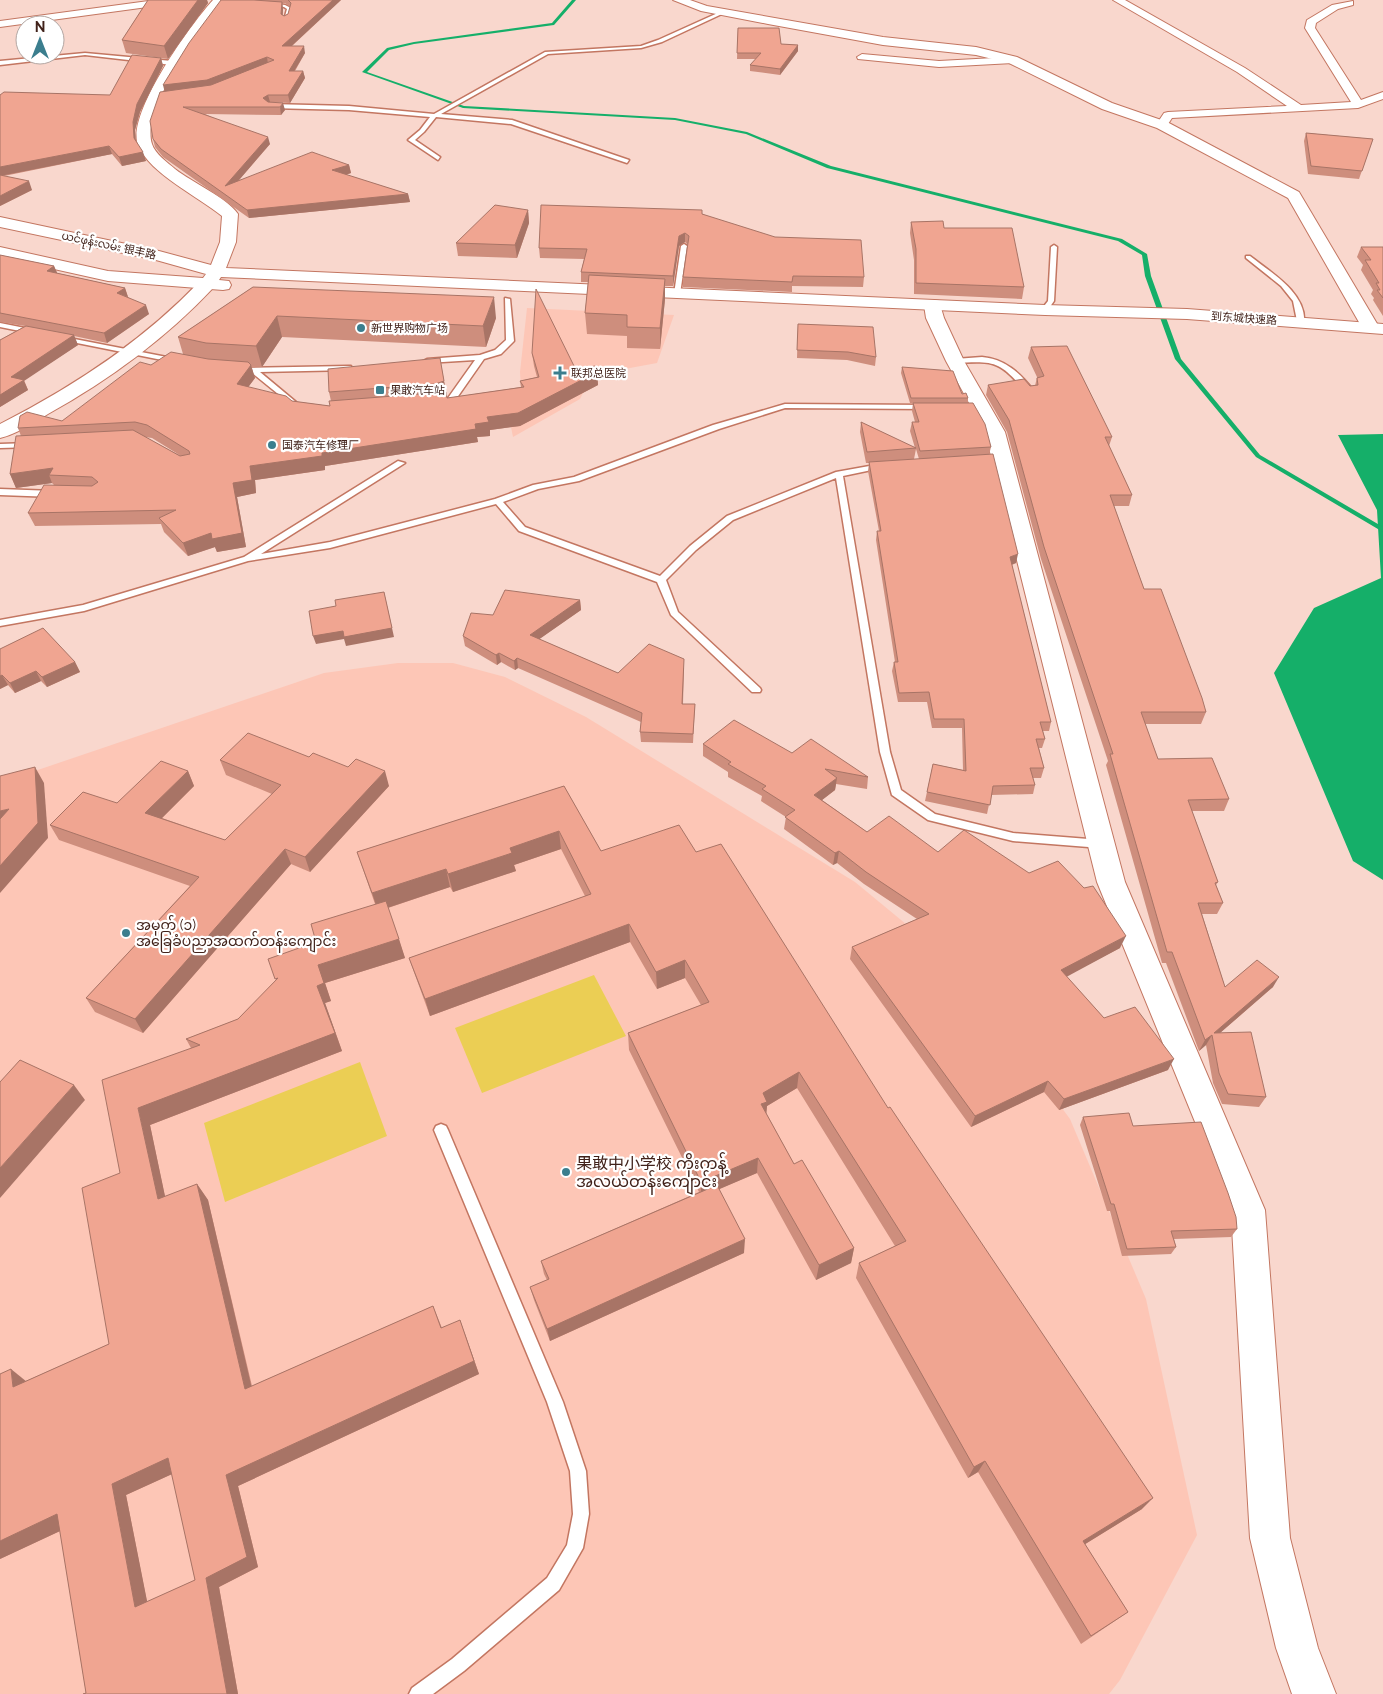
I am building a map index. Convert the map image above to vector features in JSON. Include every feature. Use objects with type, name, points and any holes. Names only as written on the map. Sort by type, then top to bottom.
[{"type":"main road","points":[[679,0],[722,13],[883,41],[976,51],[1013,60],[1107,106],[1162,125],[1294,195],[1379,330]]},
{"type":"main road","points":[[0,432],[59,402],[131,353],[184,311],[212,278],[226,252],[230,214],[158,163],[144,144],[142,128],[160,96],[172,63],[221,1]]},
{"type":"main road","name":"ယင်ဖုန်းလမ်း 银丰路","points":[[0,222],[159,256],[212,278]]},
{"type":"main road","name":"ယင်ဖုန်းလမ်း 银丰路","points":[[0,252],[108,276],[212,278]]},
{"type":"main road","points":[[212,278],[677,294],[934,311],[1045,310],[1106,317]]},
{"type":"main road","points":[[212,278],[507,299],[1190,320]]},
{"type":"main road","points":[[934,311],[977,408],[995,432],[998,459],[1111,882],[1248,1210],[1270,1538],[1297,1648],[1314,1694]]},
{"type":"main road","name":"到东城快速路","points":[[1190,320],[1379,330]]},
{"type":"main road","name":"到东城快速路","points":[[1190,320],[1300,321],[1379,330]]},
{"type":"street","points":[[0,24],[177,0]]},
{"type":"street","points":[[1118,0],[1241,70],[1299,109]]},
{"type":"street","points":[[1350,3],[1324,13],[1311,22],[1310,28],[1358,105]]},
{"type":"street","points":[[862,57],[939,64],[1013,60]]},
{"type":"street","points":[[1162,125],[1168,115],[1358,105],[1380,100]]},
{"type":"lane","points":[[257,4],[285,6],[288,9],[286,20]]},
{"type":"lane","points":[[438,158],[411,140],[422,132],[432,117],[547,53],[641,47],[660,42],[722,13]]},
{"type":"lane","points":[[0,63],[85,54],[172,63]]},
{"type":"lane","points":[[270,106],[349,108],[432,117],[512,122],[627,161]]},
{"type":"lane","points":[[677,294],[684,246]]},
{"type":"lane","points":[[1045,310],[1051,301],[1054,247]]},
{"type":"lane","points":[[1248,257],[1283,285],[1296,301],[1300,321]]},
{"type":"lane","points":[[416,362],[481,357],[498,352],[510,341],[507,299]]},
{"type":"lane","points":[[0,325],[47,335]]},
{"type":"lane","points":[[56,337],[185,363]]},
{"type":"lane","points":[[428,404],[451,400],[481,357]]},
{"type":"lane","points":[[955,360],[984,359],[998,361],[1006,365],[1031,393]]},
{"type":"lane","points":[[228,369],[254,371],[360,367]]},
{"type":"lane","points":[[254,371],[299,410]]},
{"type":"lane","points":[[0,623],[84,608],[247,559],[330,545],[498,501],[536,487],[576,478],[716,427],[785,406],[942,407]]},
{"type":"lane","points":[[0,446],[40,445]]},
{"type":"lane","points":[[247,559],[400,464]]},
{"type":"lane","points":[[662,580],[693,548],[730,518],[839,474],[876,465],[896,464]]},
{"type":"lane","points":[[839,474],[885,752],[896,792],[932,817],[1013,837],[1102,844]]},
{"type":"lane","points":[[0,492],[59,494]]},
{"type":"lane","points":[[498,501],[522,529],[662,580]]},
{"type":"lane","points":[[662,580],[674,613],[756,690]]},
{"type":"lane","points":[[418,1694],[458,1664],[553,1584],[575,1548],[580,1514],[578,1471],[555,1402],[441,1130]]},
{"type":"shaded area","name":"联邦总医院","points":[[527,308],[674,315],[657,363],[592,375],[580,399],[513,437],[507,407],[522,403],[520,372]]},
{"type":"shaded area","points":[[1383,434],[1383,880],[1353,861],[1274,673],[1314,608],[1381,578],[1377,510],[1338,435]]},
{"type":"shaded area","name":"果敢中小学校 ကိုးကန့် အလယ်တန်းကျောင်း","points":[[398,663],[453,663],[505,677],[586,717],[855,882],[958,967],[1070,1119],[1146,1299],[1197,1535],[1120,1680],[1109,1694],[0,1694],[0,790],[23,775],[324,673]]},
{"type":"shaded area","points":[[594,975],[626,1036],[482,1093],[455,1028]]},
{"type":"shaded area","points":[[360,1062],[387,1136],[225,1202],[204,1123]]},
{"type":"building","points":[[148,0],[198,0],[164,46],[122,40]]},
{"type":"building","points":[[221,0],[282,2],[281,14],[284,16],[288,14],[291,3],[288,0],[333,0],[282,46],[304,46],[289,71],[303,71],[288,95],[268,95],[263,98],[268,102],[283,103],[280,107],[183,107],[268,137],[225,186],[312,152],[349,165],[332,170],[408,194],[247,210],[161,149],[153,139],[150,121],[160,92],[211,85],[274,60],[267,57],[207,80],[163,85],[189,43]]},
{"type":"building","points":[[738,28],[779,28],[781,44],[798,45],[780,69],[750,65],[761,53],[737,53]]},
{"type":"building","points":[[132,55],[161,58],[137,104],[133,122],[134,138],[143,152],[119,157],[109,146],[0,167],[0,95],[4,92],[110,95]]},
{"type":"building","points":[[1306,133],[1373,139],[1362,171],[1311,166]]},
{"type":"building","points":[[0,175],[29,181],[0,196]]},
{"type":"building","points":[[495,205],[528,210],[515,245],[456,243]]},
{"type":"building","points":[[541,205],[702,210],[702,214],[775,237],[861,240],[864,277],[793,276],[792,282],[683,277],[689,236],[685,233],[679,236],[673,276],[581,272],[587,249],[539,248]]},
{"type":"building","points":[[943,221],[944,228],[1012,228],[1024,287],[916,283],[916,249],[911,222]]},
{"type":"building","points":[[1361,247],[1383,247],[1383,298],[1377,290],[1380,290],[1376,283],[1379,283],[1365,260],[1371,260]]},
{"type":"building","points":[[0,255],[54,266],[47,271],[125,288],[117,293],[146,305],[104,333],[0,313]]},
{"type":"building","points":[[589,275],[665,279],[660,328],[627,327],[627,315],[585,313]]},
{"type":"building","points":[[253,287],[494,297],[483,326],[277,316],[256,346],[206,343],[178,337]]},
{"type":"building","points":[[536,289],[576,370],[595,366],[597,372],[518,413],[487,417],[489,422],[475,424],[476,429],[322,453],[322,456],[250,466],[252,480],[233,483],[242,533],[212,539],[211,533],[183,543],[159,518],[176,510],[28,513],[44,485],[92,486],[98,482],[92,477],[49,475],[53,468],[10,474],[16,436],[133,430],[180,456],[190,454],[189,451],[147,425],[135,422],[18,428],[20,416],[27,412],[62,421],[140,362],[151,365],[171,352],[208,359],[248,362],[251,365],[237,384],[286,396],[292,401],[330,406],[329,401],[446,392],[447,398],[524,387],[520,381],[539,377],[532,353]]},
{"type":"building","points":[[798,324],[873,327],[876,357],[848,352],[797,350]]},
{"type":"building","points":[[26,326],[74,335],[11,377],[24,380],[0,395],[0,340]]},
{"type":"building","points":[[1067,346],[1112,437],[1105,437],[1132,495],[1110,495],[1144,589],[1161,589],[1206,712],[1141,712],[1158,759],[1212,758],[1229,799],[1188,800],[1218,882],[1215,883],[1223,903],[1198,903],[1225,987],[1257,960],[1279,977],[1214,1033],[1251,1032],[1266,1097],[1228,1094],[1219,1073],[1212,1035],[1205,1040],[1172,952],[1167,952],[1110,754],[1113,754],[1044,547],[1009,420],[988,385],[1024,379],[1030,386],[1038,385],[1037,378],[1044,376],[1031,347]]},
{"type":"building","points":[[440,358],[444,381],[435,384],[329,392],[328,369]]},
{"type":"building","points":[[902,367],[953,371],[962,394],[966,393],[968,398],[911,398]]},
{"type":"building","points":[[913,403],[973,403],[985,424],[991,447],[920,451],[912,422],[919,422]]},
{"type":"building","points":[[861,422],[916,448],[867,452]]},
{"type":"building","points":[[993,454],[1018,554],[1010,557],[1051,722],[1040,722],[1045,739],[1036,739],[1044,768],[1030,768],[1035,785],[993,786],[990,805],[927,792],[933,764],[966,771],[964,719],[934,719],[929,692],[899,693],[894,662],[898,662],[877,531],[881,531],[869,462]]},
{"type":"building","points":[[505,590],[580,600],[530,635],[618,673],[649,644],[684,659],[682,704],[695,704],[693,734],[640,732],[642,713],[517,658],[514,661],[499,653],[496,655],[463,636],[471,613],[493,615]]},
{"type":"building","points":[[384,592],[392,628],[344,637],[343,631],[313,636],[309,611],[336,606],[335,600]]},
{"type":"building","points":[[43,628],[75,662],[42,677],[36,671],[10,683],[2,675],[0,676],[0,649]]},
{"type":"building","points":[[734,720],[792,753],[811,739],[868,777],[825,769],[837,778],[814,795],[867,832],[889,816],[938,852],[964,830],[1029,873],[1058,861],[1084,888],[1093,886],[1126,936],[1061,970],[1104,1018],[1135,1007],[1174,1059],[1064,1099],[1048,1081],[975,1116],[852,947],[929,914],[866,872],[839,851],[835,853],[785,817],[795,810],[762,789],[766,786],[728,764],[731,762],[703,744]]},
{"type":"building","points":[[248,733],[309,757],[313,753],[348,767],[356,759],[385,771],[305,857],[285,849],[135,1019],[86,998],[199,877],[50,825],[83,792],[117,803],[161,761],[188,771],[145,813],[225,840],[281,785],[220,760]]},
{"type":"building","points":[[35,767],[38,823],[0,866],[0,819],[9,809],[0,811],[0,776]]},
{"type":"building","points":[[564,786],[601,851],[679,825],[696,852],[721,844],[888,1108],[890,1107],[1153,1498],[1083,1541],[1128,1612],[1091,1636],[985,1461],[974,1467],[859,1263],[906,1241],[799,1072],[763,1093],[767,1102],[761,1104],[794,1164],[802,1160],[854,1248],[819,1265],[758,1158],[701,1182],[628,1033],[709,1002],[685,960],[656,972],[629,924],[425,999],[409,958],[591,894],[559,831],[510,848],[512,853],[448,874],[446,869],[372,893],[357,852]]},
{"type":"building","points":[[386,901],[399,939],[318,965],[324,983],[317,986],[335,1033],[138,1108],[158,1199],[197,1184],[245,1389],[433,1306],[441,1328],[460,1320],[474,1361],[226,1475],[247,1557],[206,1578],[227,1694],[83,1694],[86,1693],[57,1514],[0,1541],[0,1374],[11,1369],[13,1387],[109,1344],[82,1188],[120,1173],[102,1080],[200,1045],[186,1039],[238,1019],[278,978],[275,979],[268,959],[316,942],[311,924]],"holes":[[[168,1458],[195,1580],[135,1607],[112,1484]]]},
{"type":"building","points":[[20,1060],[74,1085],[0,1168],[0,1082]]},
{"type":"building","points":[[1129,1113],[1133,1126],[1201,1122],[1228,1193],[1236,1217],[1237,1229],[1171,1231],[1176,1247],[1127,1249],[1114,1204],[1111,1204],[1083,1117]]},
{"type":"building","points":[[717,1185],[745,1239],[547,1329],[530,1287],[549,1279],[541,1261]]},
{"type":"waterway","points":[[574,0],[553,24],[414,43],[388,49],[364,72],[463,107],[675,119],[747,133],[829,167],[1120,240],[1144,254],[1148,276],[1178,359],[1258,456],[1383,530]]},
{"type":"place","name":"新世界购物广场","points":[[361,328]]},
{"type":"place","name":"联邦总医院","points":[[560,373]]},
{"type":"place","name":"果敢汽车站","points":[[380,390]]},
{"type":"place","name":"国泰汽车修理厂","points":[[272,445]]},
{"type":"place","name":"အမှတ် (၁) အခြေခံပညာအထက်တန်းကျောင်း","points":[[126,933]]},
{"type":"place","name":"果敢中小学校 ကိုးကန့် အလယ်တန်းကျောင်း","points":[[566,1172]]}]
